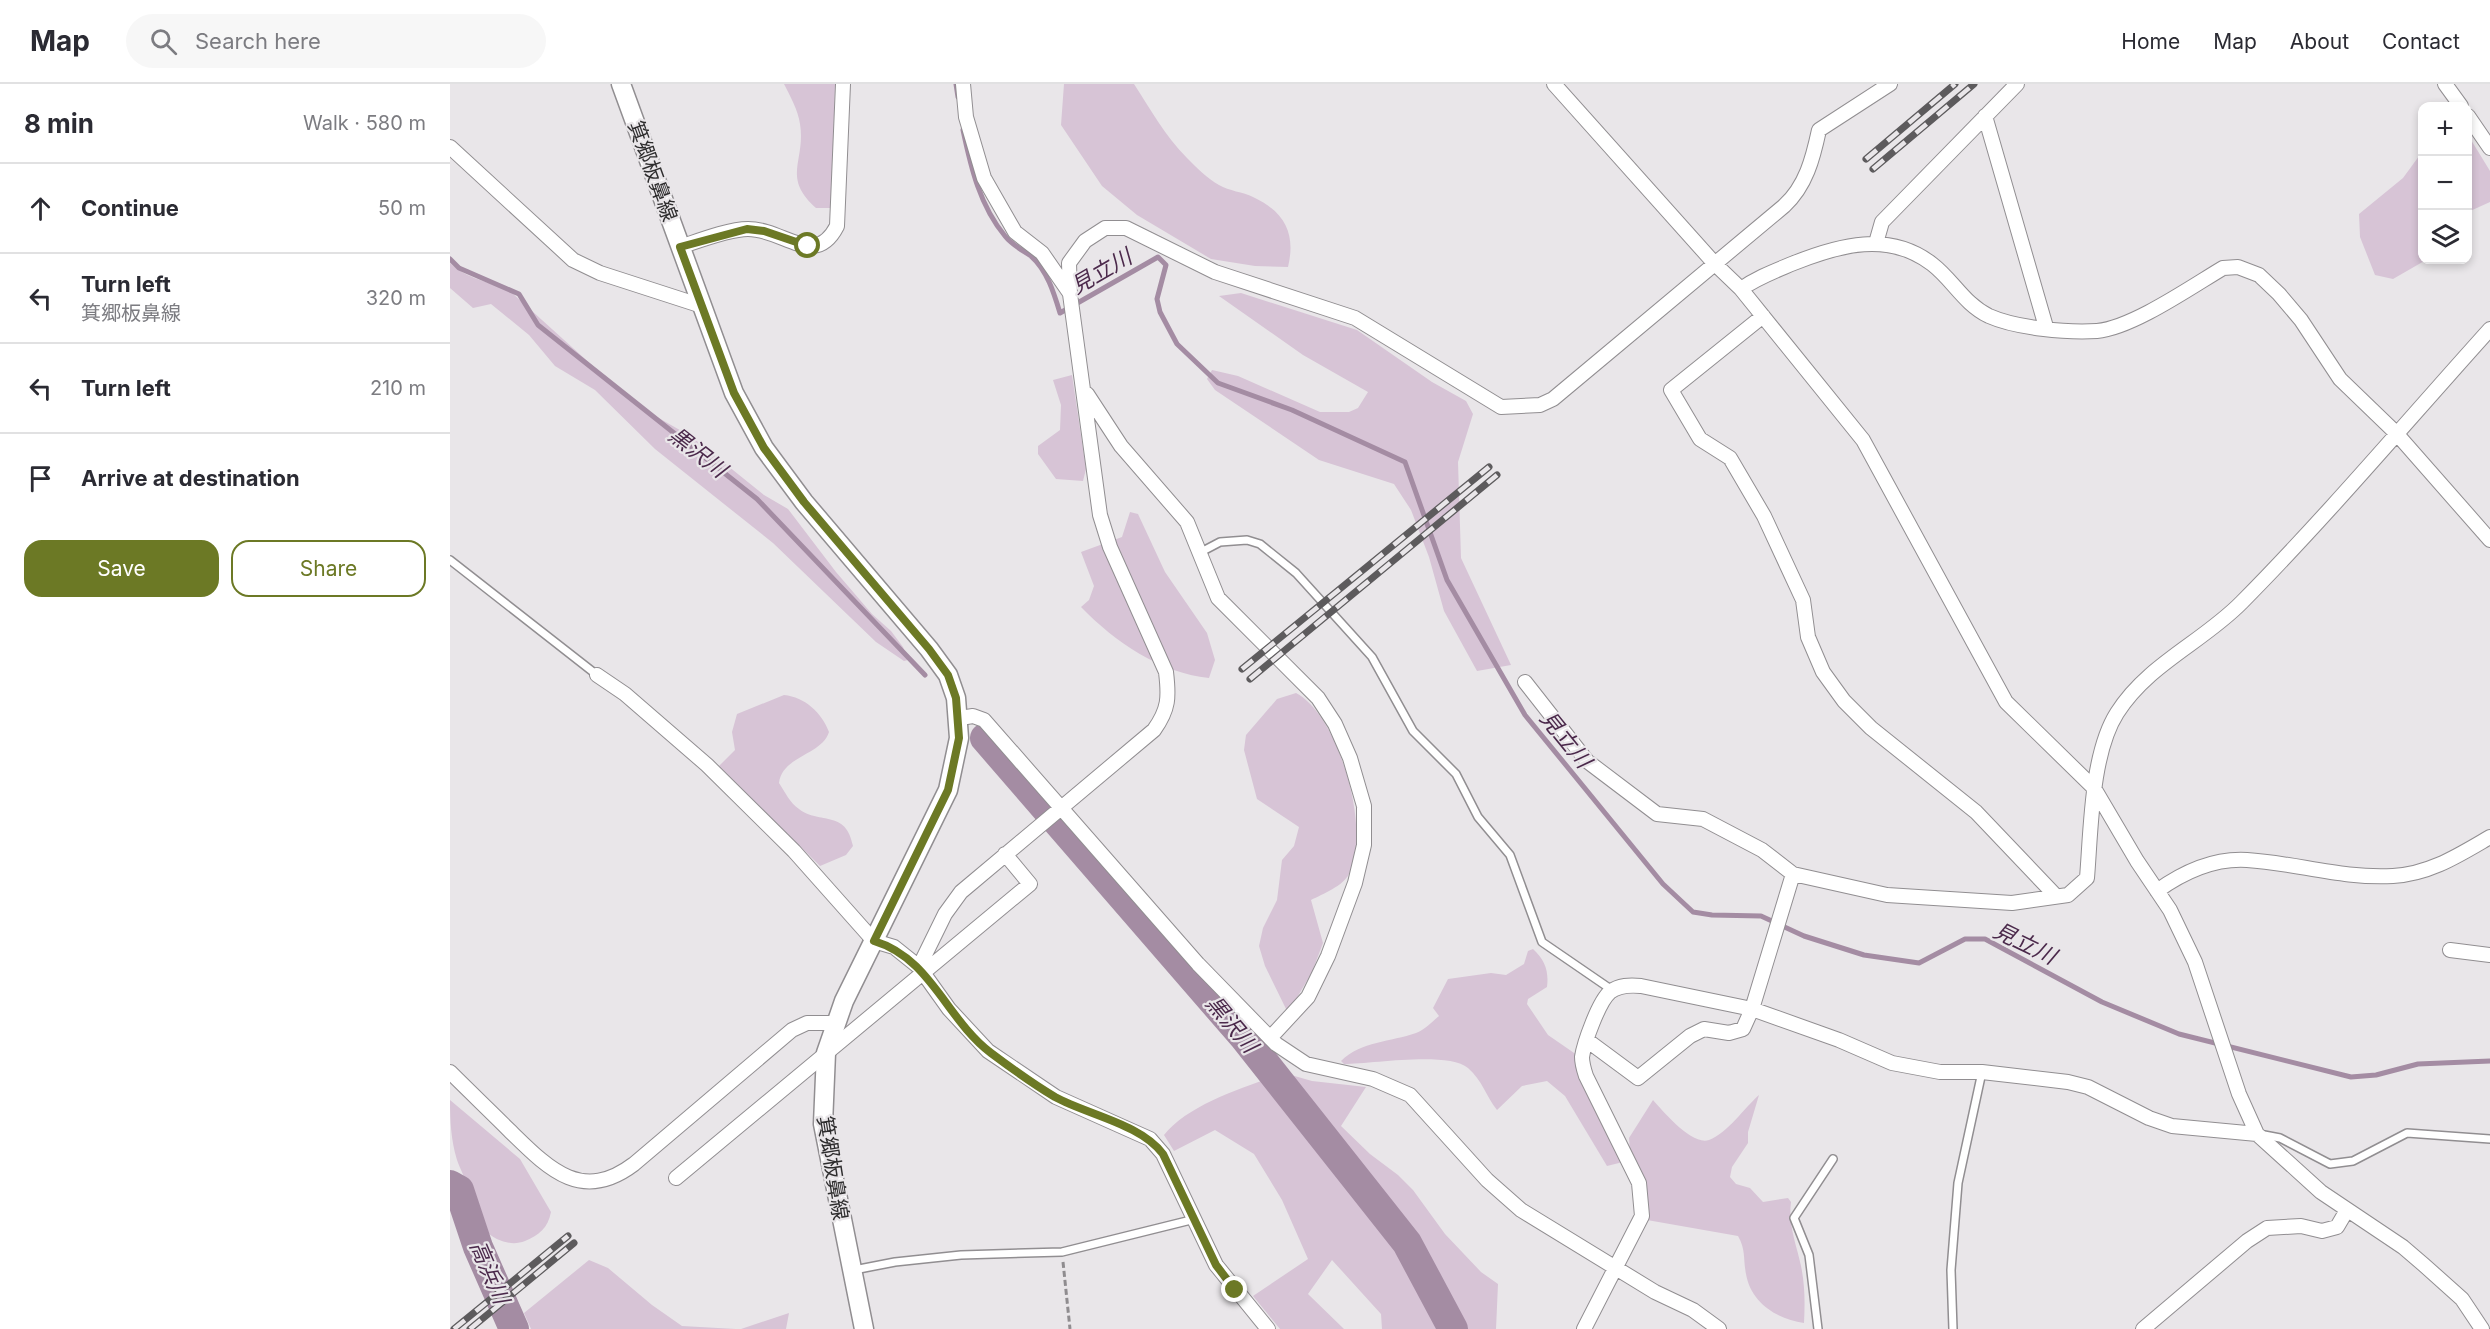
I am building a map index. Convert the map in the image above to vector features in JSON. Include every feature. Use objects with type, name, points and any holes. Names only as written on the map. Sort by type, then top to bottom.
[{"type":"main road","name":"箕郷板鼻線","points":[[621,84],[734,393],[764,448],[804,502],[929,649],[948,675],[960,718],[957,759],[948,790],[834,1023],[826,1053],[823,1124],[864,1329]]},
{"type":"street","points":[[680,247],[747,229],[764,231],[808,246],[819,247],[829,241],[837,226],[843,84]]},
{"type":"street","points":[[963,84],[966,117],[984,178],[1015,232],[1042,253],[1070,294]]},
{"type":"street","points":[[1554,84],[1715,264],[1741,289],[1863,440],[2006,702],[2094,788],[2183,934],[2238,1094],[2257,1134],[2321,1192],[2403,1247],[2424,1265],[2462,1299],[2482,1329]]},
{"type":"street","points":[[921,969],[950,904],[1005,854],[1154,730],[1165,714],[1168,692],[1166,672],[1110,547],[1100,515],[1070,294],[1069,263],[1085,241],[1106,228],[1126,228],[1215,272],[1355,318],[1484,399],[1501,407],[1520,408],[1540,405],[1553,399],[1793,198],[1812,159],[1819,130],[1890,84]]},
{"type":"street","points":[[1876,243],[1882,222],[1919,188],[2017,84]]},
{"type":"street","points":[[2445,84],[2458,102]]},
{"type":"street","points":[[1985,116],[2046,327]]},
{"type":"street","points":[[2472,122],[2490,148]]},
{"type":"street","points":[[450,147],[573,260],[600,273],[702,306]]},
{"type":"street","points":[[1741,289],[1757,278],[1818,254],[1852,244],[1876,243],[1905,251],[1931,263],[1950,280],[1968,303],[1989,316],[2020,325],[2098,331],[2120,325],[2223,268],[2238,267],[2259,275],[2279,294],[2301,320],[2340,379],[2396,433],[2490,540]]},
{"type":"street","points":[[1763,316],[1671,390],[1700,439],[1730,458],[1764,516],[1803,600],[1808,637],[1823,672],[1844,700],[1871,729],[1976,812],[2056,896]]},
{"type":"street","points":[[1525,682],[1587,760],[1657,814],[1703,819],[1762,850],[1793,874],[1887,895],[2012,903],[2068,895],[2087,878],[2094,788],[2105,741],[2115,715],[2133,691],[2153,672],[2241,604],[2490,329]]},
{"type":"street","points":[[1083,388],[1120,446],[1187,522],[1218,598],[1318,698],[1335,724],[1350,758],[1364,806],[1364,845],[1348,906],[1328,956],[1308,997],[1270,1038]]},
{"type":"street","points":[[597,675],[625,694],[707,765],[794,851],[874,941],[894,947],[921,969],[968,1031],[1006,1065],[1056,1097],[1150,1139],[1163,1154],[1216,1265],[1268,1329]]},
{"type":"street","points":[[960,718],[973,716],[984,720],[1198,964],[1270,1038],[1306,1064],[1373,1079],[1410,1095],[1487,1180],[1521,1210],[1655,1292],[1693,1310],[1719,1329]]},
{"type":"street","points":[[2157,891],[2176,877],[2200,867],[2245,860],[2349,875],[2394,876],[2432,869],[2490,837]]},
{"type":"street","points":[[676,1178],[826,1053],[921,969],[1030,884],[1005,854]]},
{"type":"street","points":[[1588,1041],[1638,1078],[1690,1036],[1704,1029],[1729,1033],[1743,1029],[1752,1009],[1793,874]]},
{"type":"street","points":[[2450,950],[2490,955]]},
{"type":"street","points":[[1584,1329],[1642,1216],[1640,1183],[1586,1076],[1582,1058],[1600,1005],[1612,990],[1629,985],[1752,1009],[1839,1040],[1892,1064],[1940,1072],[1982,1071],[2088,1087],[2149,1118],[2172,1126],[2257,1134]]},
{"type":"street","points":[[450,1072],[550,1169],[584,1182],[605,1181],[619,1176],[634,1164],[792,1030],[807,1023],[834,1023]]},
{"type":"street","points":[[2143,1329],[2247,1241],[2267,1228],[2301,1226],[2322,1231],[2337,1227],[2347,1210]]},
{"type":"lane","points":[[1201,552],[1220,542],[1235,539],[1247,540],[1260,544],[1296,573],[1372,657],[1413,731],[1456,774],[1478,817],[1509,855],[1524,888],[1542,942],[1612,990]]},
{"type":"lane","points":[[450,560],[597,675]]},
{"type":"lane","points":[[1953,1329],[1951,1270],[1958,1183],[1982,1071]]},
{"type":"lane","points":[[2257,1134],[2263,1133],[2280,1138],[2320,1161],[2330,1164],[2353,1161],[2406,1133],[2490,1139]]},
{"type":"lane","points":[[1818,1329],[1809,1255],[1794,1218],[1833,1159]]},
{"type":"lane","points":[[852,1271],[895,1262],[961,1255],[1062,1252],[1195,1219]]},
{"type":"path","points":[[1062,1252],[1070,1329]]},
{"type":"shaded area","points":[[784,84],[835,84],[831,208],[816,208],[800,187],[797,168],[801,137],[800,124],[796,108]]},
{"type":"shaded area","points":[[1064,84],[1134,84],[1172,141],[1202,173],[1223,187],[1249,195],[1264,203],[1280,217],[1289,234],[1288,267],[1255,266],[1211,259],[1137,215],[1102,186],[1061,125]]},
{"type":"shaded area","points":[[2472,142],[2490,171],[2490,202],[2472,210]]},
{"type":"shaded area","points":[[2418,157],[2419,264],[2393,279],[2375,275],[2360,237],[2359,214],[2403,178]]},
{"type":"shaded area","points":[[450,263],[472,277],[511,292],[636,405],[692,437],[764,495],[788,509],[836,572],[872,614],[891,631],[903,647],[908,660],[904,661],[876,642],[773,543],[655,449],[595,390],[555,366],[529,335],[491,304],[473,308],[450,288]]},
{"type":"shaded area","points":[[1241,293],[1357,330],[1432,382],[1466,401],[1473,414],[1458,462],[1461,558],[1511,665],[1477,671],[1444,611],[1429,557],[1411,510],[1394,484],[1319,460],[1215,390],[1207,379],[1212,370],[1238,376],[1320,412],[1349,412],[1358,408],[1368,392],[1303,355],[1219,296]]},
{"type":"shaded area","points":[[1072,375],[1086,469],[1083,481],[1056,479],[1038,454],[1038,446],[1060,430],[1061,405],[1053,380]]},
{"type":"shaded area","points":[[1130,512],[1138,514],[1165,572],[1207,633],[1215,660],[1209,678],[1173,670],[1139,654],[1108,632],[1081,607],[1089,600],[1094,586],[1081,552],[1122,537]]},
{"type":"shaded area","points":[[1296,693],[1312,705],[1326,725],[1338,749],[1354,804],[1356,831],[1355,855],[1349,874],[1338,886],[1311,900],[1323,943],[1312,972],[1288,1013],[1265,966],[1259,946],[1263,928],[1277,900],[1282,860],[1294,846],[1299,827],[1257,799],[1244,750],[1246,735],[1277,699]]},
{"type":"shaded area","points":[[784,695],[799,699],[812,707],[822,718],[829,732],[819,746],[787,767],[779,783],[790,801],[799,809],[807,814],[838,822],[845,827],[850,834],[853,846],[846,855],[820,866],[719,766],[735,750],[732,732],[737,714]]},
{"type":"shaded area","points":[[1533,949],[1541,957],[1545,966],[1547,987],[1528,999],[1527,1004],[1548,1035],[1577,1055],[1623,1162],[1607,1166],[1565,1096],[1547,1081],[1522,1086],[1497,1110],[1473,1073],[1458,1063],[1427,1059],[1344,1064],[1341,1061],[1358,1049],[1416,1033],[1425,1028],[1439,1016],[1433,1008],[1448,979],[1491,973],[1506,975],[1524,964],[1528,951]]},
{"type":"shaded area","points":[[1284,1073],[1312,1081],[1366,1087],[1341,1126],[1413,1190],[1445,1234],[1481,1272],[1498,1284],[1496,1329],[1382,1329],[1381,1314],[1332,1260],[1308,1294],[1344,1329],[1280,1329],[1253,1296],[1308,1259],[1282,1200],[1254,1154],[1215,1130],[1174,1151],[1164,1135],[1188,1114],[1203,1105],[1236,1090]]},
{"type":"shaded area","points":[[1759,1095],[1748,1132],[1748,1143],[1732,1167],[1730,1177],[1736,1184],[1750,1188],[1763,1202],[1788,1198],[1791,1202],[1792,1226],[1803,1280],[1804,1323],[1784,1318],[1759,1301],[1749,1284],[1741,1241],[1738,1236],[1647,1220],[1645,1182],[1630,1152],[1629,1138],[1653,1100],[1686,1133],[1694,1138],[1709,1140],[1723,1132]]},
{"type":"shaded area","points":[[450,1100],[520,1159],[551,1212],[545,1227],[535,1236],[525,1241],[508,1243],[492,1236],[478,1224],[471,1209],[466,1183],[453,1145]]},
{"type":"shaded area","points":[[589,1260],[608,1268],[652,1305],[682,1326],[736,1329],[531,1329],[524,1313]]},
{"type":"shaded area","points":[[789,1313],[786,1329],[741,1329]]},
{"type":"waterway","name":"見立川","points":[[956,84],[958,97]]},
{"type":"waterway","name":"見立川","points":[[963,130],[973,172],[989,212],[1008,239],[1037,262],[1046,275],[1060,313],[1158,257],[1166,265],[1157,299],[1160,312],[1177,344],[1218,383],[1292,410],[1405,462],[1447,580],[1525,715],[1663,884],[1693,912],[1712,915],[1761,916],[1804,936],[1864,955],[1919,963],[1965,939],[1985,939],[2102,1002],[2179,1034],[2351,1077],[2376,1075],[2418,1064],[2490,1061]]},
{"type":"waterway","name":"黒沢川","points":[[450,259],[459,268],[519,294],[538,325],[757,499],[925,675]]},
{"type":"waterway","name":"黒沢川","points":[[985,738],[1244,1037],[1407,1243],[1453,1329]]},
{"type":"waterway","name":"高浜川","points":[[450,1185],[459,1190],[478,1247],[514,1329]]},
{"type":"railway","points":[[1866,159],[1955,84]]},
{"type":"railway","points":[[1873,169],[1974,84]]},
{"type":"railway","points":[[1242,669],[1489,467]]},
{"type":"railway","points":[[1250,679],[1497,475]]},
{"type":"railway","points":[[454,1329],[568,1236]]},
{"type":"railway","points":[[470,1329],[574,1243]]},
{"type":"route","points":[[808,246],[764,231],[747,229],[680,247],[734,393],[764,448],[804,502],[929,649],[948,675],[956,698],[960,718],[959,738],[957,759],[948,790],[874,941],[894,947],[919,967],[949,1009],[988,1051],[1056,1097],[1150,1139],[1163,1154],[1216,1265],[1235,1290]]}]
